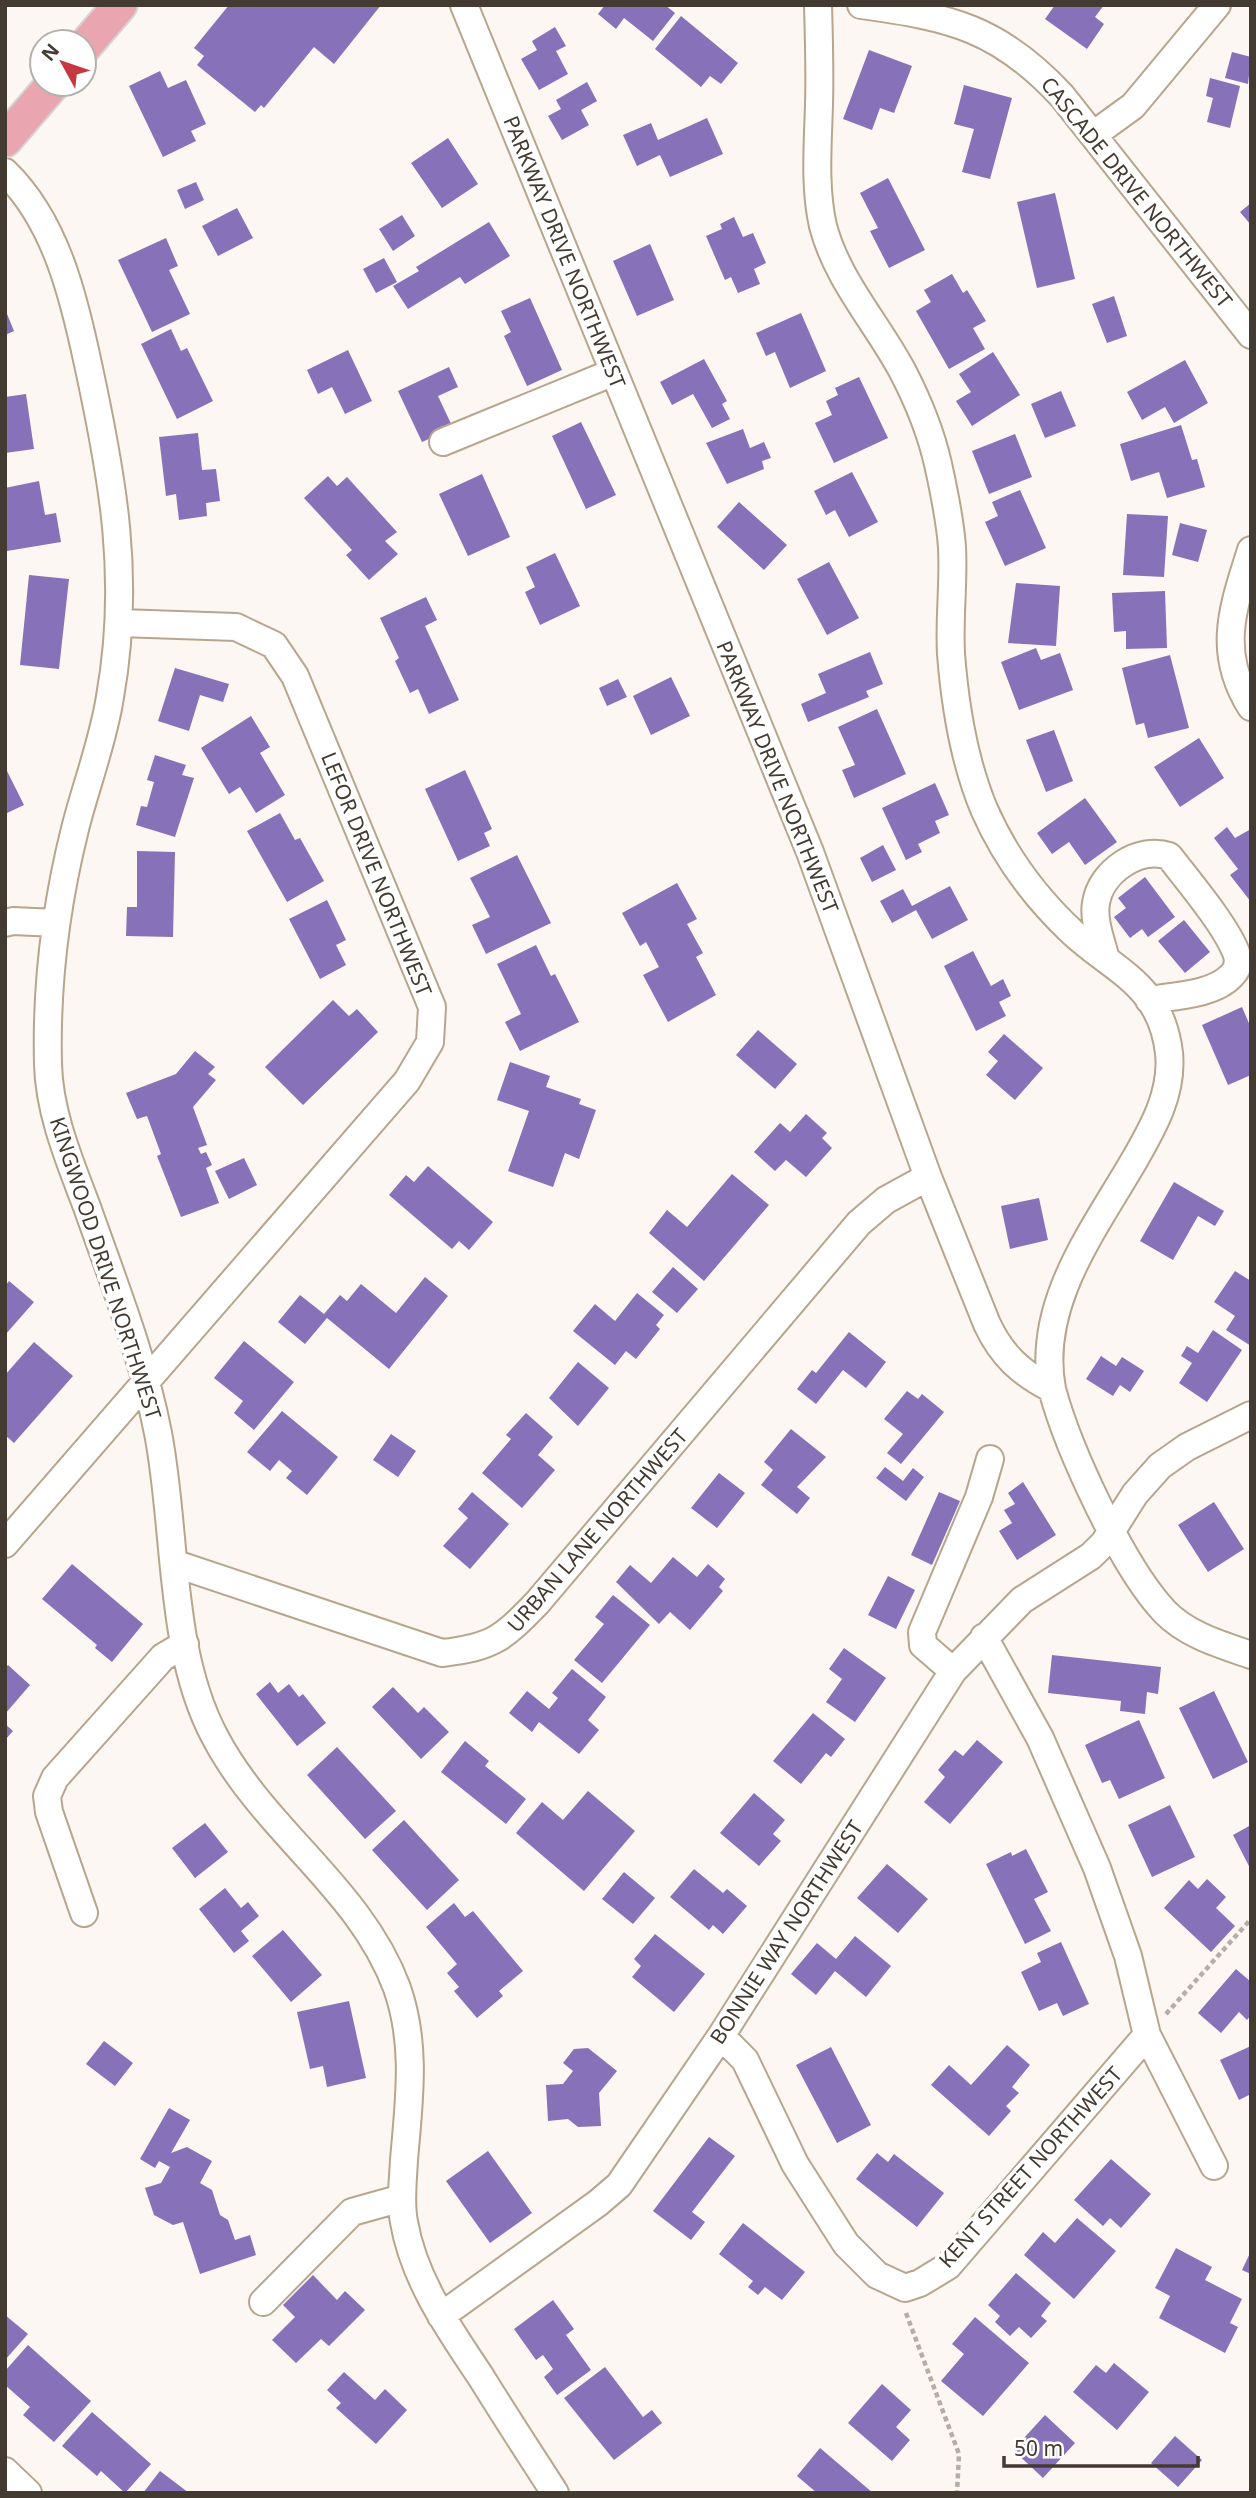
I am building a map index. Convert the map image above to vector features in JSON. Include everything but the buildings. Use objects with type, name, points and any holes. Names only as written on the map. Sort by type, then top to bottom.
[{"type":"main road","points":[[98,31],[120,5]]},
{"type":"main road","points":[[5,140],[41,98]]},
{"type":"street","name":"PARKWAY DRIVE NORTHWEST","points":[[464,5],[810,852],[928,1177],[997,1345],[1012,1365],[1052,1390]]},
{"type":"street","points":[[818,5],[817,173],[824,226],[842,273],[903,372],[927,424],[938,465],[952,544],[951,652],[967,758],[985,810],[1010,858],[1040,898],[1075,935],[1123,970],[1149,1000],[1156,1011],[1168,1051],[1168,1088],[1153,1128],[1061,1292],[1047,1364],[1059,1417],[1112,1530],[1140,1579],[1167,1614],[1210,1642],[1247,1648]]},
{"type":"street","name":"CASCADE DRIVE NORTHWEST","points":[[861,5],[919,13],[960,23],[989,36],[1035,67],[1093,135],[1251,335]]},
{"type":"street","points":[[1093,135],[1133,106],[1217,5]]},
{"type":"street","name":"KINGWOOD DRIVE NORTHWEST","points":[[5,172],[33,209],[55,249],[74,299],[104,438],[121,561],[120,623],[105,725],[75,827],[57,923],[48,1024],[49,1087],[74,1172],[146,1379],[166,1476],[185,1644],[201,1707],[226,1756],[263,1810],[362,1920],[374,1937],[398,1992],[406,2018],[411,2061],[401,2198],[403,2220],[416,2264],[441,2316],[555,2493]]},
{"type":"street","points":[[443,443],[614,372]]},
{"type":"street","points":[[1251,550],[1237,595],[1229,644],[1236,678],[1251,707]]},
{"type":"street","name":"LEFOR DRIVE NORTHWEST","points":[[5,1544],[407,1081],[430,1042],[432,1007],[295,676],[274,645],[236,627],[120,623]]},
{"type":"street","points":[[1105,956],[1096,915],[1096,902],[1102,887],[1115,869],[1142,853],[1169,856],[1219,925],[1237,956],[1238,968],[1230,978],[1198,992],[1149,1000]]},
{"type":"street","points":[[5,923],[57,923]]},
{"type":"street","name":"URBAN LANE NORTHWEST","points":[[176,1564],[442,1653],[472,1650],[504,1637],[537,1604],[859,1223],[886,1200],[928,1177]]},
{"type":"street","points":[[1112,1530],[1135,1494],[1160,1466],[1187,1447],[1251,1415]]},
{"type":"street","points":[[953,1671],[923,1645],[922,1632],[979,1497],[990,1459]]},
{"type":"street","name":"BONNIE WAY NORTHWEST","points":[[441,2316],[619,2185],[721,2036],[953,1671],[1023,1600],[1091,1556],[1112,1530]]},
{"type":"street","points":[[984,1637],[1040,1738],[1097,1868],[1128,1956],[1147,2035],[1214,2166]]},
{"type":"street","points":[[84,1913],[48,1812],[47,1796],[55,1778],[163,1657],[185,1644]]},
{"type":"street","name":"KENT STREET NORTHWEST","points":[[905,2288],[920,2283],[948,2266],[1147,2035]]},
{"type":"street","points":[[721,2036],[745,2060],[795,2164],[846,2244],[877,2275],[905,2288]]},
{"type":"street","points":[[263,2302],[352,2212],[401,2198]]},
{"type":"street","points":[[5,2471],[28,2493]]},
{"type":"path","points":[[1147,2035],[1251,1919]]},
{"type":"path","points":[[905,2288],[906,2320],[959,2454],[957,2493]]}]
